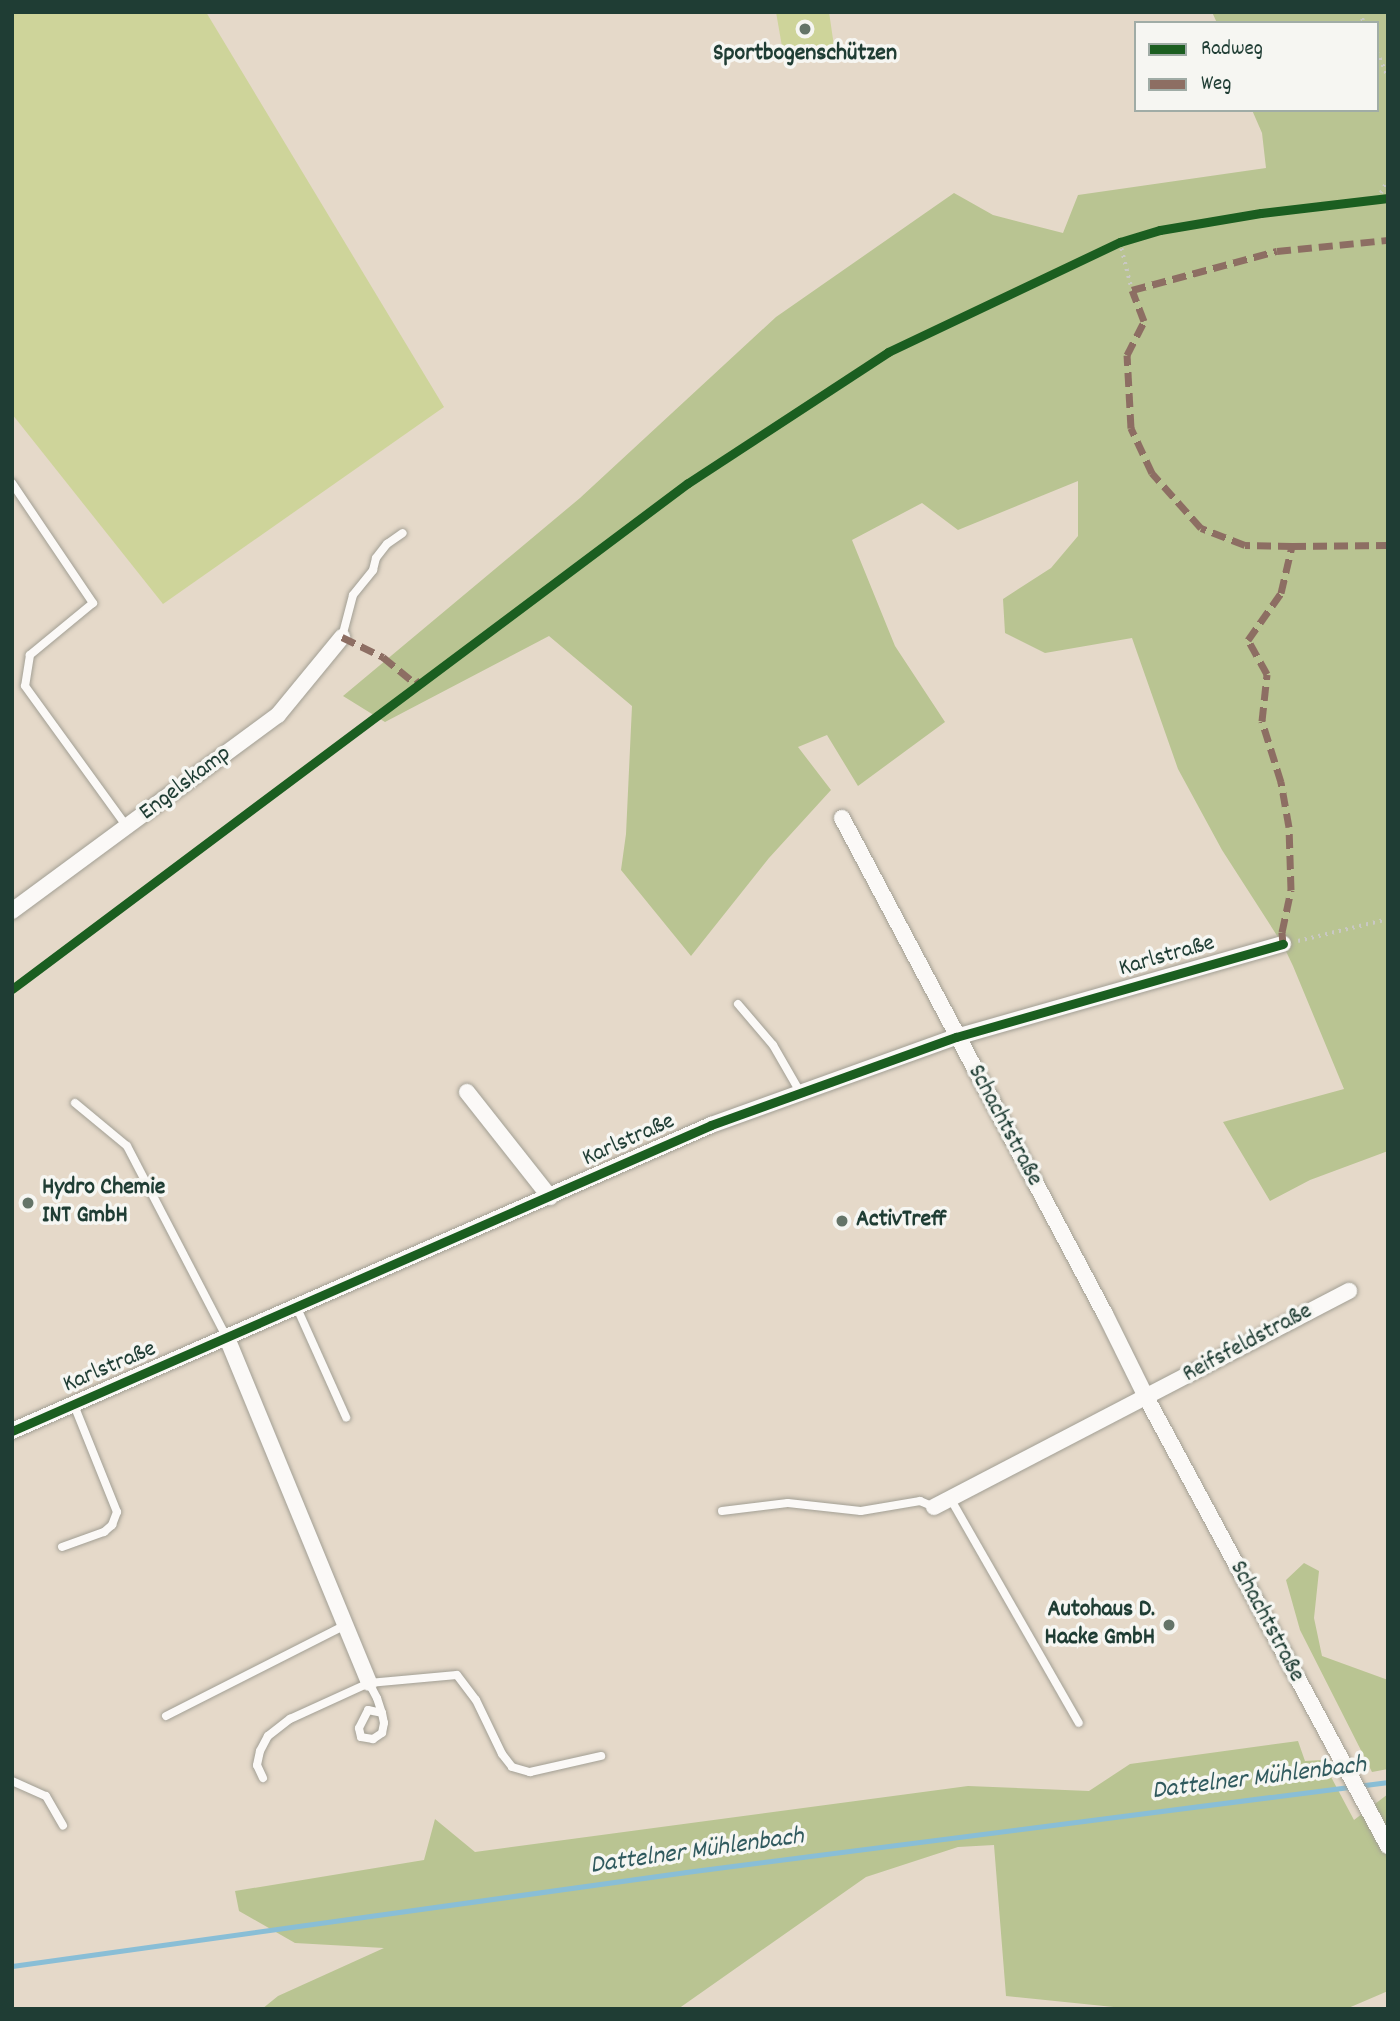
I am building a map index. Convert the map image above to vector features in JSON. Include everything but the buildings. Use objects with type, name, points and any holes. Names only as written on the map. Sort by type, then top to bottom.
[{"type":"street","name":"Engelskamp","points":[[12,911],[278,715],[342,637]]},
{"type":"street","name":"Schachtstraße","points":[[842,818],[1105,1314],[1146,1397],[1388,1846]]},
{"type":"street","name":"Karlstraße","points":[[12,1431],[711,1125],[956,1037],[1283,944]]},
{"type":"street","points":[[467,1092],[550,1197]]},
{"type":"street","name":"Reifsfeldstraße","points":[[1146,1397],[1349,1291]]},
{"type":"street","points":[[227,1339],[369,1683]]},
{"type":"street","points":[[934,1507],[1146,1397]]},
{"type":"lane","points":[[12,483],[93,603],[30,654],[25,686],[127,827]]},
{"type":"lane","points":[[342,637],[353,595],[373,570],[376,558],[387,544],[403,533]]},
{"type":"lane","points":[[738,1004],[774,1045],[800,1093]]},
{"type":"lane","points":[[75,1103],[127,1146],[227,1339]]},
{"type":"lane","points":[[297,1308],[346,1417]]},
{"type":"lane","points":[[62,1547],[104,1532],[112,1525],[117,1512],[74,1405]]},
{"type":"lane","points":[[950,1498],[1079,1723]]},
{"type":"lane","points":[[722,1511],[788,1503],[861,1511],[919,1501],[934,1507]]},
{"type":"lane","points":[[166,1716],[345,1625]]},
{"type":"lane","points":[[263,1778],[257,1765],[268,1736],[290,1719],[369,1683],[457,1675],[476,1700],[502,1754],[512,1767],[530,1772],[601,1756]]},
{"type":"lane","points":[[369,1683],[382,1713]]},
{"type":"lane","points":[[12,1782],[46,1796],[63,1825]]},
{"type":"path","points":[[1379,56],[1388,76]]},
{"type":"path","points":[[1377,199],[1388,180]]},
{"type":"path","points":[[1120,242],[1132,290]]},
{"type":"path","points":[[1283,944],[1388,919]]},
{"type":"green space","points":[[12,12],[206,12],[444,407],[163,604],[12,414]]},
{"type":"green space","name":"Sportbogenschützen","points":[[776,12],[829,12],[834,46],[784,58]]},
{"type":"green space","points":[[1212,12],[1388,12],[1388,1151],[1310,1180],[1270,1201],[1223,1122],[1344,1089],[1293,966],[1283,945],[1222,850],[1178,769],[1132,638],[1045,653],[1005,633],[1003,599],[1051,568],[1078,536],[1078,481],[958,530],[922,503],[852,540],[895,646],[945,722],[858,786],[827,735],[798,747],[831,790],[769,858],[691,956],[621,870],[626,834],[632,706],[549,636],[385,722],[343,696],[580,498],[776,317],[954,193],[993,215],[1063,233],[1078,195],[1266,168],[1262,133],[1253,112],[1379,112],[1379,21],[1216,21]]},
{"type":"green space","points":[[1304,1563],[1319,1571],[1314,1618],[1322,1656],[1388,1680],[1388,1769],[1372,1772],[1300,1630],[1286,1580]]},
{"type":"green space","points":[[1298,1741],[1305,1761],[1322,1760],[1354,1820],[1388,1794],[1388,1991],[1346,2009],[1133,2009],[1006,1996],[994,1845],[958,1847],[866,1877],[678,2009],[262,2009],[278,1996],[384,1948],[295,1943],[239,1911],[235,1891],[424,1860],[435,1819],[475,1852],[968,1786],[1089,1791],[1130,1764]]},
{"type":"waterway","name":"Dattelner Mühlenbach","points":[[12,1966],[686,1872],[1388,1782]]},
{"type":"marked path","points":[[1283,944],[1282,932],[1291,890],[1289,827],[1281,782],[1262,721],[1267,674],[1248,640],[1281,593],[1292,546],[1245,545],[1201,528],[1152,473],[1131,428],[1127,355],[1144,321],[1132,290],[1277,251],[1388,240]]},
{"type":"marked path","points":[[1292,546],[1388,545]]},
{"type":"marked path","points":[[342,637],[383,657],[416,684],[421,680]]},
{"type":"cycle path","points":[[12,989],[688,483],[888,352],[1120,242],[1160,230],[1261,213],[1388,198]]},
{"type":"cycle path","points":[[12,1431],[711,1125],[956,1037],[1283,944]]},
{"type":"place","name":"Sportbogenschützen","points":[[805,29]]},
{"type":"place","name":"Hydro Chemie INT GmbH","points":[[28,1203]]},
{"type":"place","name":"ActivTreff","points":[[842,1221]]},
{"type":"place","name":"Autohaus D. Hacke GmbH","points":[[1169,1625]]}]
